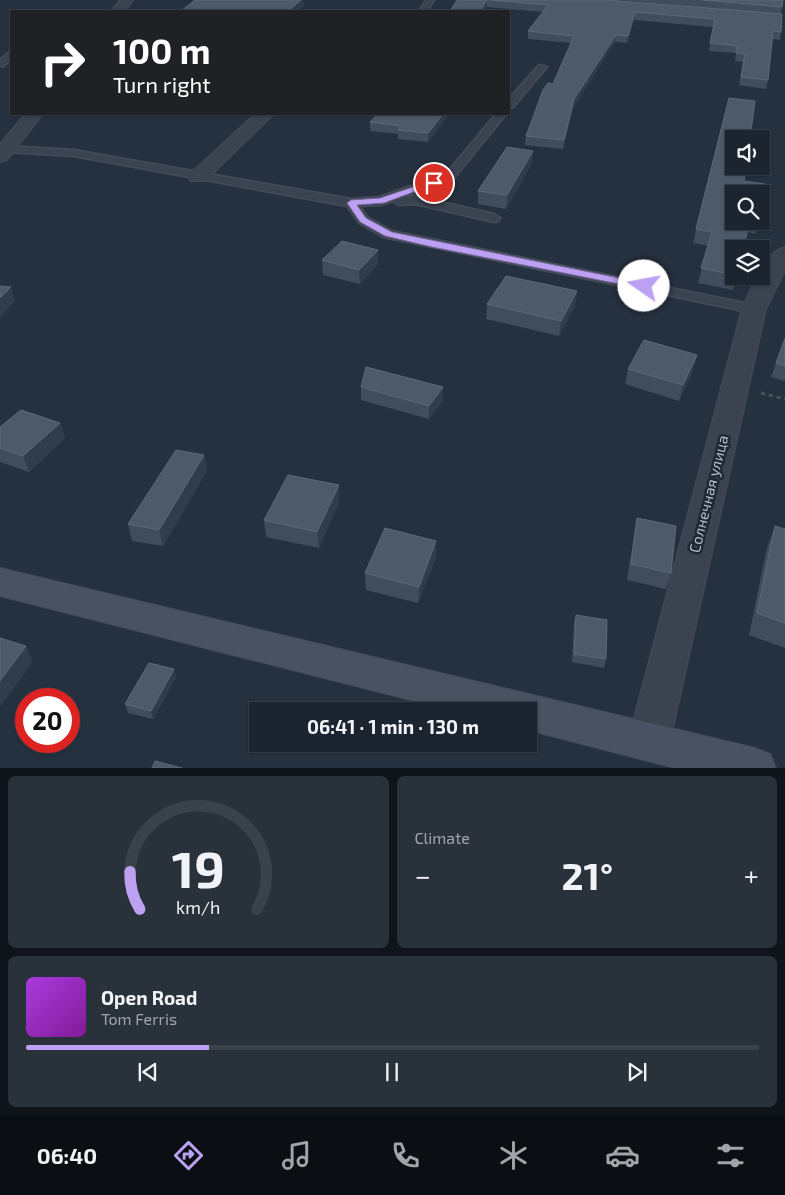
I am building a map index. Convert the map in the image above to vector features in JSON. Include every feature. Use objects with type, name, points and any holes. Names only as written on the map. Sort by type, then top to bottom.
[{"type":"street","points":[[119,10],[127,0]]},
{"type":"street","points":[[3,152],[33,115]]},
{"type":"street","points":[[198,177],[264,115]]},
{"type":"street","name":"Солнечная улица","points":[[649,741],[754,309],[769,276],[785,254]]},
{"type":"street","points":[[0,582],[755,768]]},
{"type":"lane","points":[[0,64],[10,54]]},
{"type":"lane","points":[[510,104],[542,67]]},
{"type":"lane","points":[[381,201],[418,190],[450,176],[500,115]]},
{"type":"lane","points":[[3,152],[74,153],[198,177],[351,203],[415,200],[494,218]]},
{"type":"lane","points":[[351,203],[363,220],[388,234],[754,309]]},
{"type":"building","points":[[195,0],[301,0],[289,10],[182,10]]},
{"type":"building","points":[[457,0],[487,0],[481,10],[451,10]]},
{"type":"building","points":[[491,0],[607,0],[782,14],[781,32],[773,31],[768,80],[741,77],[745,54],[736,53],[737,46],[710,43],[715,19],[635,12],[628,36],[616,35],[574,99],[564,140],[526,136],[543,90],[548,83],[553,84],[574,36],[528,31],[548,5]]},
{"type":"building","points":[[703,0],[783,0],[782,7]]},
{"type":"building","points":[[729,98],[755,101],[751,130],[725,130],[725,175],[745,175],[744,181],[765,184],[725,185],[725,230],[748,230],[745,240],[725,240],[725,273],[701,268],[712,232],[696,229]]},
{"type":"building","points":[[377,115],[442,115],[428,133],[398,130],[401,126],[370,122]]},
{"type":"building","points":[[507,147],[533,151],[507,195],[478,191]]},
{"type":"building","points":[[342,241],[378,250],[359,270],[322,260]]},
{"type":"building","points":[[506,276],[577,291],[561,321],[487,304]]},
{"type":"building","points":[[0,286],[11,287],[0,298]]},
{"type":"building","points":[[785,338],[785,366],[776,363]]},
{"type":"building","points":[[644,340],[697,355],[683,385],[628,369]]},
{"type":"building","points":[[366,367],[443,387],[429,406],[361,387]]},
{"type":"building","points":[[21,410],[60,423],[23,456],[0,448],[0,427]]},
{"type":"building","points":[[176,450],[204,455],[159,530],[128,524]]},
{"type":"building","points":[[288,475],[339,485],[317,532],[264,520]]},
{"type":"building","points":[[637,518],[676,526],[671,573],[631,564]]},
{"type":"building","points":[[775,526],[785,529],[785,623],[757,613]]},
{"type":"building","points":[[385,528],[436,541],[419,587],[365,573]]},
{"type":"building","points":[[576,615],[607,620],[606,659],[574,654]]},
{"type":"building","points":[[0,638],[26,646],[0,681]]},
{"type":"building","points":[[149,663],[174,669],[151,711],[125,704]]},
{"type":"building","points":[[155,761],[182,768],[152,768]]},
{"type":"route","points":[[434,183],[381,201],[351,203],[363,220],[388,234],[644,286]]}]
